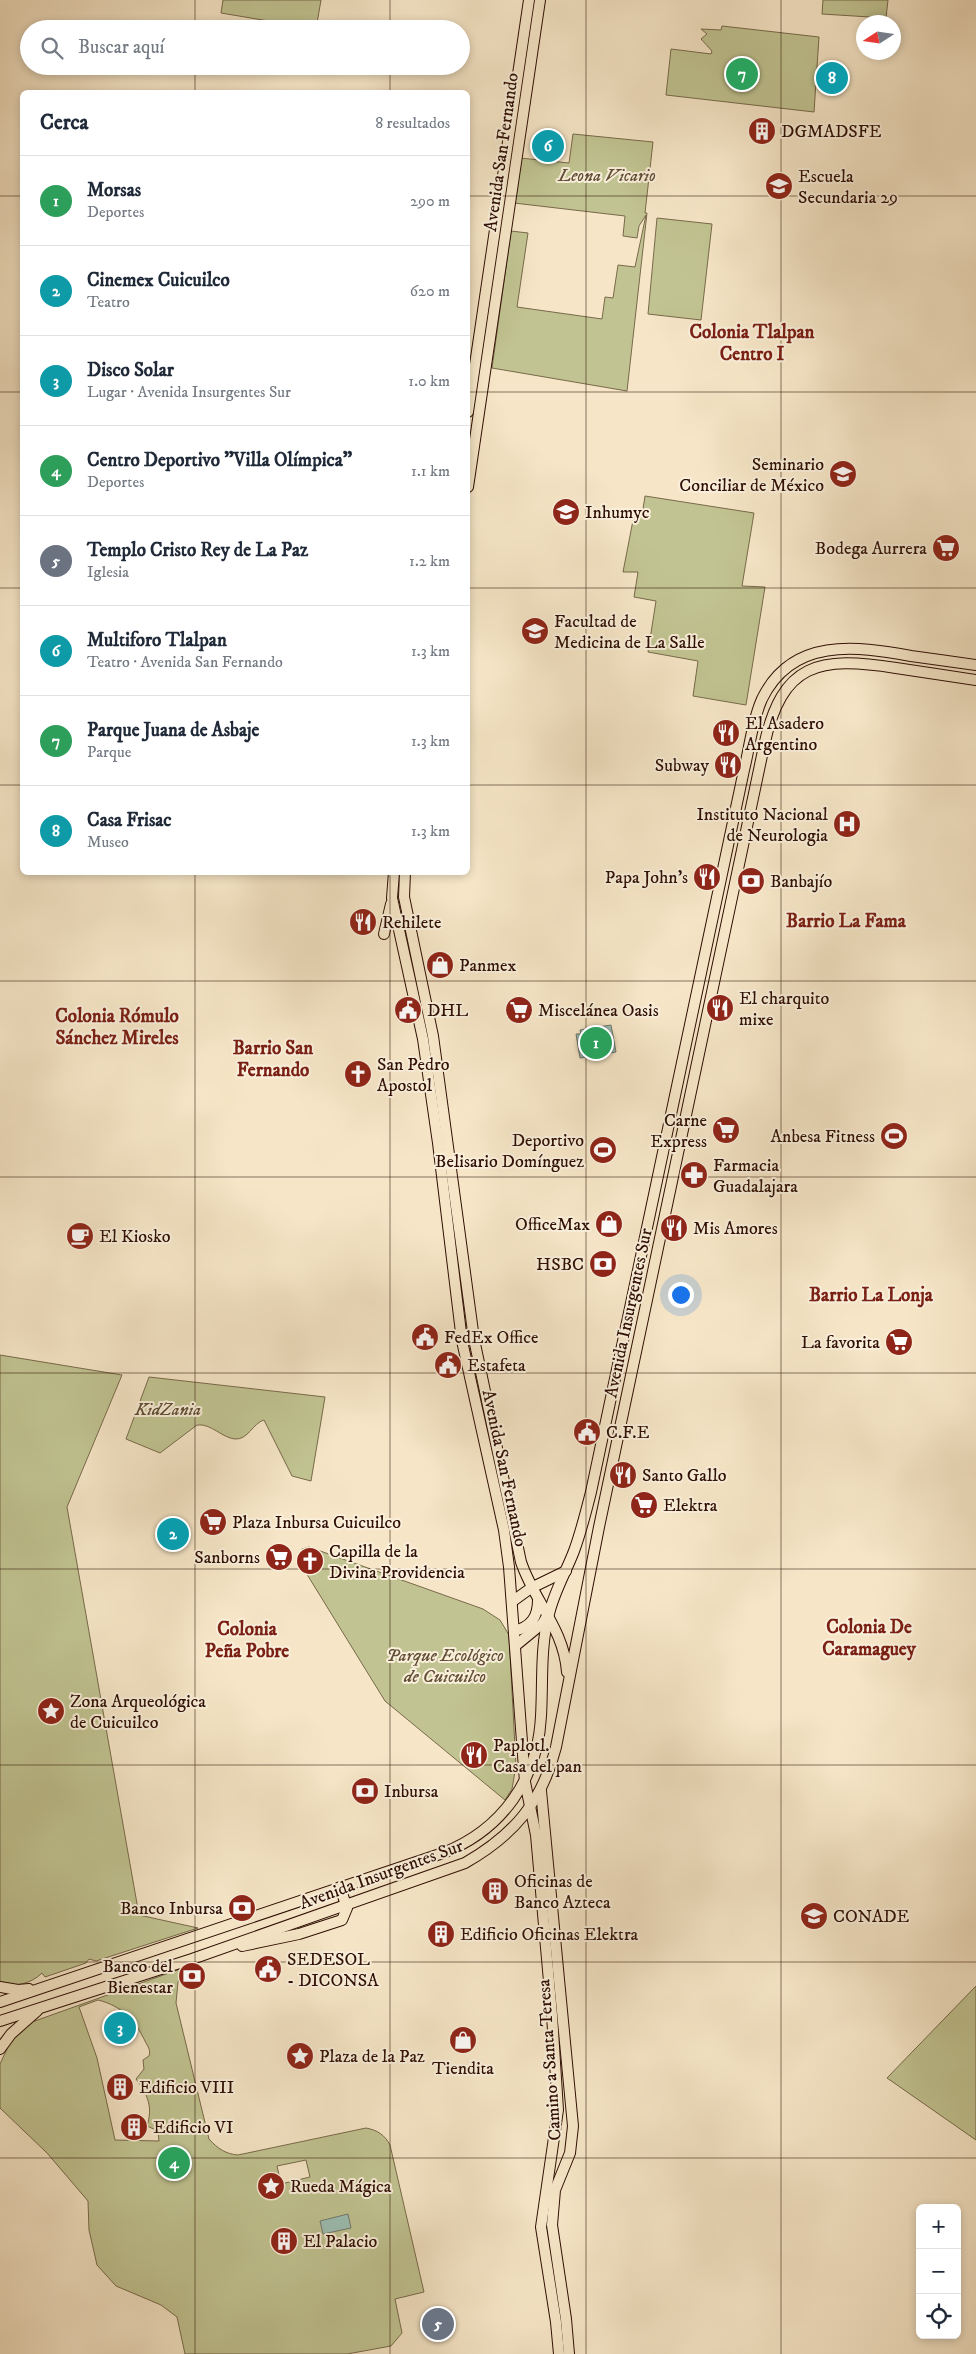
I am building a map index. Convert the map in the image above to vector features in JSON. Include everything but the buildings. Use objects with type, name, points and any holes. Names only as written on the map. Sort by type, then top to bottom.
[{"type":"main road","name":"Avenida San Fernando","points":[[470,398],[529,0]]},
{"type":"main road","name":"Avenida San Fernando","points":[[470,473],[540,0]]},
{"type":"main road","name":"Avenida Insurgentes Sur","points":[[0,2002],[443,1853],[467,1842],[496,1821],[512,1802],[525,1782],[531,1767],[540,1730],[544,1647],[549,1614],[580,1532],[591,1492],[740,788],[755,722],[763,698],[779,676],[794,664],[812,654],[831,648],[863,648],[976,665]]},
{"type":"main road","name":"Avenida Insurgentes Sur","points":[[346,1904],[465,1863],[489,1848],[512,1829],[541,1792],[548,1777],[556,1747],[604,1503],[772,713],[781,696],[793,682],[810,670],[831,663],[863,663],[976,680]]},
{"type":"main road","name":"Avenida San Fernando","points":[[394,875],[392,898],[423,1039],[438,1143],[462,1340],[504,1530],[513,1601],[525,1782],[531,1806]]},
{"type":"main road","name":"Avenida San Fernando","points":[[405,875],[404,897],[433,1036],[474,1339],[521,1562],[531,1588],[549,1614],[564,1652],[568,1687]]},
{"type":"main road","points":[[384,934],[392,898]]},
{"type":"main road","points":[[513,1601],[531,1588],[566,1571]]},
{"type":"main road","points":[[514,1631],[525,1628],[532,1623],[538,1608],[538,1600]]},
{"type":"main road","points":[[515,1646],[543,1623],[549,1614]]},
{"type":"main road","points":[[524,1756],[531,1767],[548,1777]]},
{"type":"main road","name":"Camino a Santa Teresa","points":[[541,1792],[542,1848],[558,2110],[541,2227],[568,2354]]},
{"type":"main road","name":"Camino a Santa Teresa","points":[[531,1806],[536,1835],[542,1848],[573,2126],[570,2153],[555,2190],[552,2228],[561,2326],[558,2354]]},
{"type":"main road","points":[[512,1829],[526,1827],[536,1835]]},
{"type":"main road","points":[[0,2021],[215,1951],[279,1939],[332,1924],[345,1916],[346,1904],[340,1887]]},
{"type":"main road","points":[[0,1987],[18,1990],[42,1988]]},
{"type":"main road","points":[[0,2049],[11,2034],[43,2006]]},
{"type":"main road","points":[[549,2170],[562,2173]]},
{"type":"green space","points":[[223,0],[321,0],[318,20],[263,20],[221,13]]},
{"type":"green space","points":[[823,0],[888,0],[886,15],[856,16],[822,14]]},
{"type":"green space","points":[[722,26],[819,37],[814,112],[666,95],[671,49],[711,54],[712,51],[701,39],[707,34],[701,29],[721,30]]},
{"type":"green space","name":"Leona Vicario","points":[[573,134],[653,142],[645,213],[647,213],[627,391],[492,368],[511,231],[528,233],[517,307],[602,319],[605,297],[613,298],[618,265],[635,267],[646,215],[639,226],[637,238],[623,236],[625,216],[514,203],[520,158],[569,163]]},
{"type":"green space","points":[[657,218],[712,224],[701,320],[648,314]]},
{"type":"green space","points":[[645,496],[754,513],[742,586],[765,587],[746,705],[693,696],[698,661],[648,652],[656,601],[634,597],[638,572],[623,572],[635,510],[643,509]]},
{"type":"green space","name":"Zona Arqueológica de Cuicuilco","points":[[0,1355],[122,1375],[67,1507],[139,1915],[198,1928],[96,1961],[89,1959],[86,1963],[45,1977],[42,1973],[28,1982],[11,1985],[0,1984]]},
{"type":"green space","name":"KidZania","points":[[149,1377],[325,1397],[311,1481],[292,1476],[264,1420],[240,1439],[230,1438],[207,1426],[197,1425],[160,1453],[126,1439]]},
{"type":"green space","name":"Parque Ecológico de Cuicuilco","points":[[309,1547],[483,1609],[500,1620],[509,1635],[516,1766],[512,1789],[505,1800],[385,1701],[308,1576],[302,1561],[302,1549]]},
{"type":"green space","points":[[183,1968],[184,1972],[178,1982],[176,2003],[209,2139],[216,2146],[226,2152],[238,2155],[366,2128],[374,2130],[383,2136],[390,2145],[424,2292],[395,2299],[402,2333],[391,2346],[347,2354],[185,2354],[177,2317],[161,2305],[116,2286],[97,2265],[89,2230],[88,2201],[47,2153],[0,2108],[0,2064],[12,2038],[32,2022]],"holes":[[[98,2000],[114,2006],[127,2015],[137,2027],[149,2048],[149,2056],[143,2060],[144,2069],[136,2079],[144,2090],[148,2101],[150,2113],[147,2126],[158,2131],[159,2141],[115,2140],[97,2058],[79,2007]],[[306,2160],[310,2177],[281,2184],[277,2166]]]},
{"type":"green space","points":[[976,1986],[976,2140],[887,2078]]},
{"type":"water","points":[[611,1025],[616,1052],[580,1058],[576,1034],[581,1034],[580,1030]]},
{"type":"water","points":[[348,2214],[351,2228],[323,2234],[320,2221]]},
{"type":"place","name":"Parque Juana de Asbaje","points":[[742,74]]},
{"type":"place","name":"Casa Frisac","points":[[832,78]]},
{"type":"place","name":"DGMADSFE","points":[[762,131]]},
{"type":"place","name":"Multiforo Tlalpan","points":[[548,146]]},
{"type":"place","name":"Escuela Secundaria 29","points":[[779,186]]},
{"type":"place","name":"Seminario Conciliar de México","points":[[843,474]]},
{"type":"place","name":"Inhumyc","points":[[566,512]]},
{"type":"place","name":"Bodega Aurrera","points":[[946,548]]},
{"type":"place","name":"Facultad de Medicina de La Salle","points":[[535,631]]},
{"type":"place","name":"El Asadero Argentino","points":[[726,733]]},
{"type":"place","name":"Subway","points":[[728,765]]},
{"type":"place","name":"Instituto Nacional de Neurologia","points":[[847,824]]},
{"type":"place","name":"Papa John's","points":[[707,877]]},
{"type":"place","name":"Banbajío","points":[[751,881]]},
{"type":"place","name":"Rehilete","points":[[363,922]]},
{"type":"place","name":"Panmex","points":[[440,965]]},
{"type":"place","name":"El charquito mixe","points":[[720,1008]]},
{"type":"place","name":"DHL","points":[[408,1010]]},
{"type":"place","name":"Miscelánea Oasis","points":[[519,1010]]},
{"type":"place","name":"Morsas","points":[[596,1043]]},
{"type":"place","name":"San Pedro Apostol","points":[[358,1074]]},
{"type":"place","name":"Carne Express","points":[[726,1130]]},
{"type":"place","name":"Anbesa Fitness","points":[[894,1136]]},
{"type":"place","name":"Deportivo Belisario Domínguez","points":[[603,1150]]},
{"type":"place","name":"Farmacia Guadalajara","points":[[694,1175]]},
{"type":"place","name":"OfficeMax","points":[[609,1224]]},
{"type":"place","name":"Mis Amores","points":[[674,1228]]},
{"type":"place","name":"El Kiosko","points":[[80,1236]]},
{"type":"place","name":"HSBC","points":[[603,1264]]},
{"type":"place","name":"FedEx Office","points":[[425,1337]]},
{"type":"place","name":"La favorita","points":[[899,1342]]},
{"type":"place","name":"Estafeta","points":[[448,1365]]},
{"type":"place","name":"C.F.E","points":[[587,1432]]},
{"type":"place","name":"Santo Gallo","points":[[623,1475]]},
{"type":"place","name":"Elektra","points":[[644,1505]]},
{"type":"place","name":"Plaza Inbursa Cuicuilco","points":[[213,1522]]},
{"type":"place","name":"Cinemex Cuicuilco","points":[[173,1534]]},
{"type":"place","name":"Sanborns","points":[[279,1557]]},
{"type":"place","name":"Capilla de la Divina Providencia","points":[[310,1561]]},
{"type":"place","name":"Zona Arqueológica de Cuicuilco","points":[[51,1711]]},
{"type":"place","name":"Paplotl. Casa del pan","points":[[474,1755]]},
{"type":"place","name":"Inbursa","points":[[365,1791]]},
{"type":"place","name":"Oficinas de Banco Azteca","points":[[495,1891]]},
{"type":"place","name":"Banco Inbursa","points":[[242,1908]]},
{"type":"place","name":"CONADE","points":[[814,1916]]},
{"type":"place","name":"Edificio Oficinas Elektra","points":[[441,1934]]},
{"type":"place","name":"SEDESOL - DICONSA","points":[[268,1969]]},
{"type":"place","name":"Banco del Bienestar","points":[[192,1976]]},
{"type":"place","name":"Disco Solar","points":[[120,2028]]},
{"type":"place","name":"Tiendita","points":[[463,2040]]},
{"type":"place","name":"Plaza de la Paz","points":[[300,2056]]},
{"type":"place","name":"Edificio VIII","points":[[120,2087]]},
{"type":"place","name":"Edificio VI","points":[[134,2127]]},
{"type":"place","name":"Centro Deportivo \"Villa Olímpica\"","points":[[174,2163]]},
{"type":"place","name":"Rueda Mágica","points":[[271,2186]]},
{"type":"place","name":"El Palacio","points":[[284,2241]]},
{"type":"place","name":"Templo Cristo Rey de La Paz","points":[[438,2324]]},
{"type":"district","name":"Colonia Tlalpan Centro I","points":[[752,342]]},
{"type":"district","name":"Barrio La Fama","points":[[846,920]]},
{"type":"district","name":"Colonia Rómulo Sánchez Mireles","points":[[117,1026]]},
{"type":"district","name":"Barrio San Fernando","points":[[273,1058]]},
{"type":"district","name":"Barrio La Lonja","points":[[871,1294]]},
{"type":"district","name":"Colonia De Caramaguey","points":[[869,1637]]},
{"type":"district","name":"Colonia Peña Pobre","points":[[247,1639]]}]
